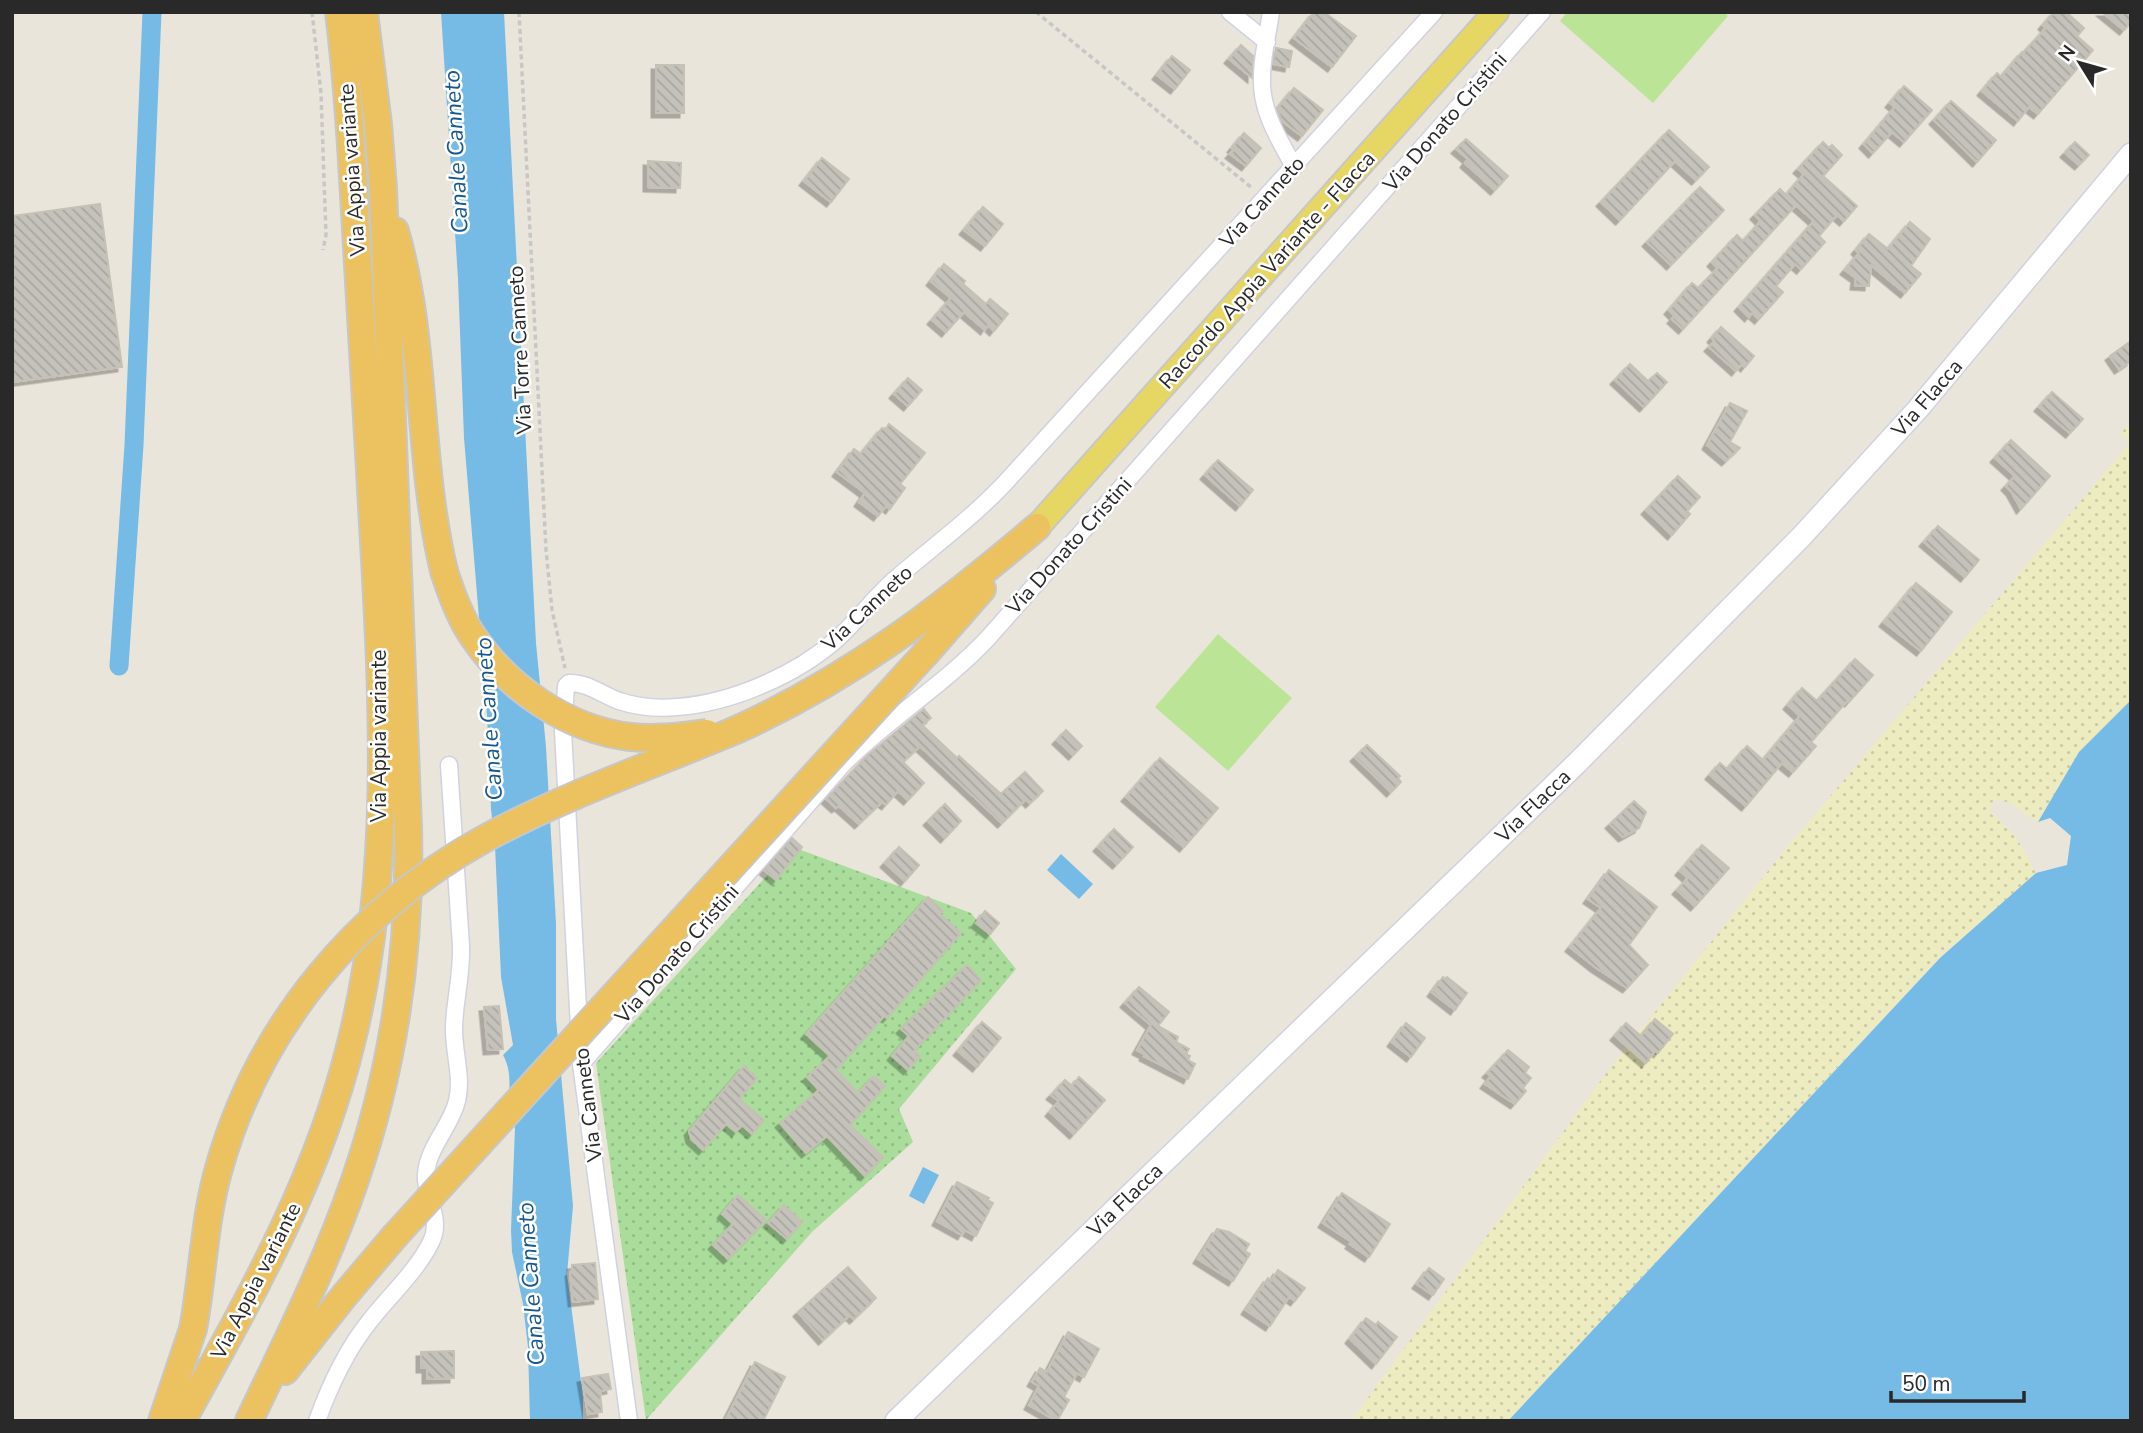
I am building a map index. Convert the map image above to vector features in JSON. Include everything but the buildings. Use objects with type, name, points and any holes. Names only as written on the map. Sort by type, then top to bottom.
[{"type":"highway","name":"Via Appia variante","points":[[181,1421],[279,1241],[329,1120],[354,1030],[376,894],[380,808],[379,655],[353,173],[339,12]]},
{"type":"highway","name":"Via Appia variante","points":[[249,1421],[309,1292],[354,1185],[375,1116],[388,1059],[404,960],[408,906],[408,827],[383,188],[364,12]]},
{"type":"highway","points":[[383,188],[410,295],[432,511],[444,571],[462,618],[486,653],[519,687],[561,715],[591,728],[638,738],[736,730]]},
{"type":"highway","points":[[162,1421],[192,1329],[213,1197],[232,1127],[273,1041],[327,965],[361,929],[398,897],[475,844],[549,808],[736,730],[825,685],[904,634],[1037,527]]},
{"type":"highway","points":[[249,1421],[322,1323],[394,1237],[926,653],[1037,527]]},
{"type":"main road","name":"Raccordo Appia Variante - Flacca","points":[[1037,527],[1496,12]]},
{"type":"main road","name":"Via Flacca","points":[[896,1421],[1576,764],[1793,546],[1927,399],[2131,154]]},
{"type":"street","points":[[1230,12],[1267,42]]},
{"type":"street","points":[[1271,12],[1262,82],[1264,103],[1294,167]]},
{"type":"street","name":"Via Canneto","points":[[629,1421],[581,1064],[563,721],[565,691],[569,683],[581,684],[629,704],[660,708],[690,706],[725,698],[759,685],[803,663],[830,645],[885,588],[959,528],[993,496],[1434,12]]},
{"type":"street","name":"Via Donato Cristini","points":[[581,1064],[843,764],[869,739],[958,669],[988,638],[1542,12]]},
{"type":"street","points":[[317,1421],[331,1385],[351,1347],[424,1254],[433,1237],[435,1218],[427,1190],[426,1171],[429,1159],[454,1111],[460,1083],[454,1024],[461,975],[461,946],[449,765]]},
{"type":"path","points":[[312,12],[321,93],[326,234],[323,250]]},
{"type":"path","name":"Via Torre Canneto","points":[[519,12],[546,551],[552,610],[569,683]]},
{"type":"path","points":[[1036,12],[1265,198]]},
{"type":"sand","points":[[2131,422],[2131,700],[2079,752],[2038,822],[2009,803],[1990,803],[1991,814],[2013,834],[2036,873],[1939,958],[1508,1421],[1351,1421],[1607,1072],[1788,846],[2130,443],[2120,434]]},
{"type":"green space","points":[[1567,12],[1724,12],[1728,16],[1653,103],[1560,21]]},
{"type":"green space","points":[[1218,634],[1292,698],[1228,771],[1155,707]]},
{"type":"green space","points":[[793,847],[971,913],[1016,969],[899,1109],[913,1142],[812,1232],[646,1420],[596,1063]]},
{"type":"water","name":"Canale Canneto","points":[[441,12],[504,12],[536,643],[546,747],[556,923],[556,1019],[573,1206],[567,1274],[583,1397],[583,1421],[530,1421],[528,1347],[523,1304],[512,1252],[515,1128],[510,1110],[509,1074],[503,1055],[513,1045],[501,977],[487,714],[464,438],[458,279]]},
{"type":"water","points":[[2131,700],[2131,1421],[1508,1421],[1940,958],[2036,873],[2067,865],[2071,836],[2050,818],[2038,822],[2079,752]]},
{"type":"water","points":[[1061,854],[1093,884],[1079,899],[1047,870]]},
{"type":"water","points":[[923,1167],[939,1175],[924,1204],[909,1196]]},
{"type":"waterway","points":[[119,666],[134,445],[152,12]]}]
